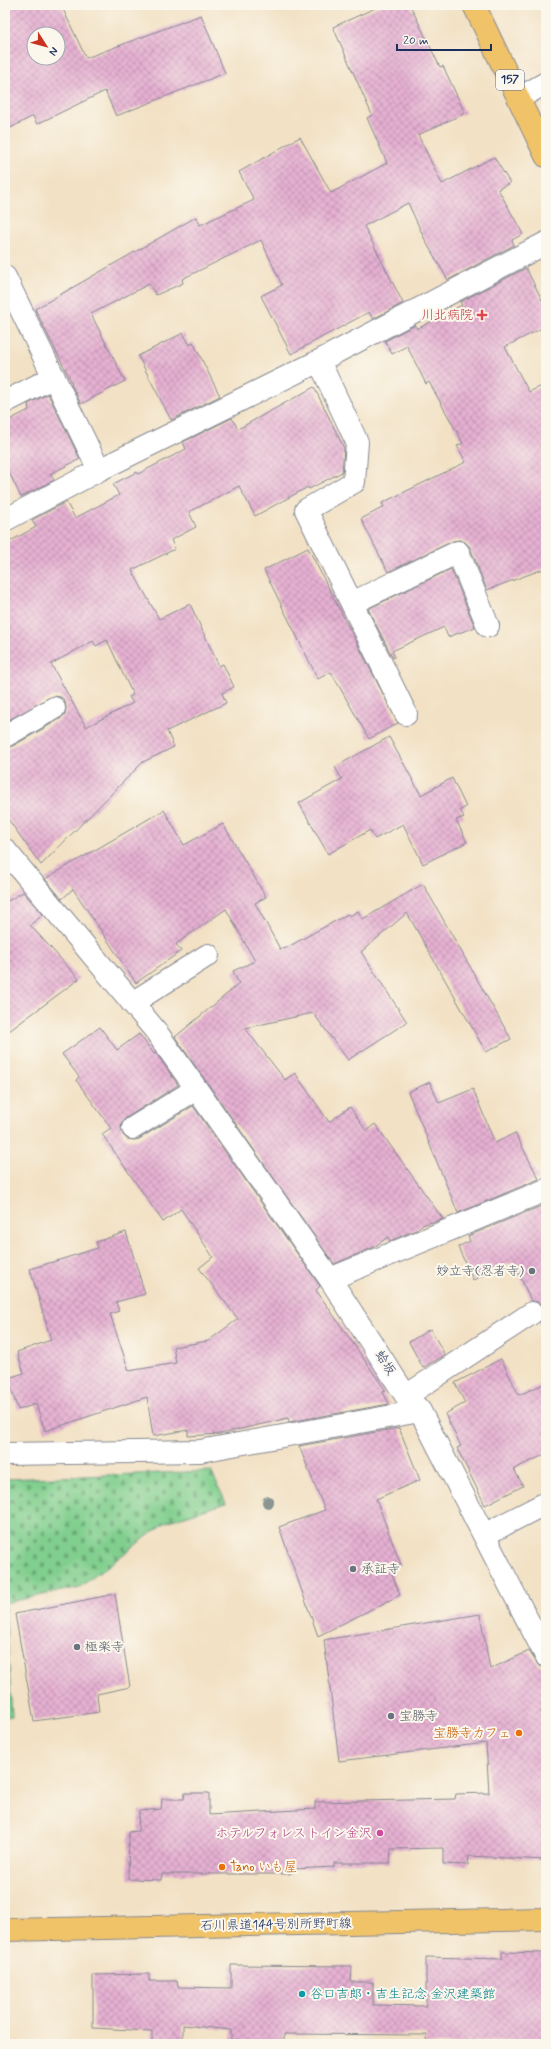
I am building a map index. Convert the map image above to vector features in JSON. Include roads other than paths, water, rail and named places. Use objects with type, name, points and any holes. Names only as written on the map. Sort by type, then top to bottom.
[{"type":"main road","name":"157","points":[[474,5],[546,156]]},
{"type":"main road","name":"石川県道144号別所野町線","points":[[5,1930],[546,1919]]},
{"type":"street","points":[[519,98],[546,83]]},
{"type":"street","points":[[5,520],[99,470],[319,361],[546,243]]},
{"type":"street","points":[[5,277],[99,470]]},
{"type":"street","points":[[319,361],[357,442],[354,482],[306,510],[406,714]]},
{"type":"street","points":[[5,402],[54,377]]},
{"type":"street","points":[[352,603],[458,552],[488,626]]},
{"type":"street","points":[[5,736],[54,708]]},
{"type":"street","name":"蛤坂","points":[[5,850],[155,1030],[330,1279],[413,1404],[484,1535],[546,1656]]},
{"type":"street","points":[[132,1003],[208,955]]},
{"type":"street","points":[[134,1128],[196,1089]]},
{"type":"street","points":[[330,1279],[546,1190]]},
{"type":"street","points":[[5,1454],[200,1451],[413,1404],[532,1313]]},
{"type":"street","points":[[484,1535],[546,1503]]},
{"type":"place","name":"川北病院","points":[[482,315]]},
{"type":"place","name":"妙立寺(忍者寺)","points":[[532,1271]]},
{"type":"place","name":"承証寺","points":[[353,1569]]},
{"type":"place","name":"極楽寺","points":[[77,1647]]},
{"type":"place","name":"宝勝寺","points":[[391,1716]]},
{"type":"place","name":"宝勝寺カフェ","points":[[519,1733]]},
{"type":"place","name":"ホテルフォレストイン金沢","points":[[380,1833]]},
{"type":"place","name":"Tano いも屋","points":[[222,1867]]},
{"type":"place","name":"谷口吉郎・吉生記念 金沢建築館","points":[[302,1994]]}]
